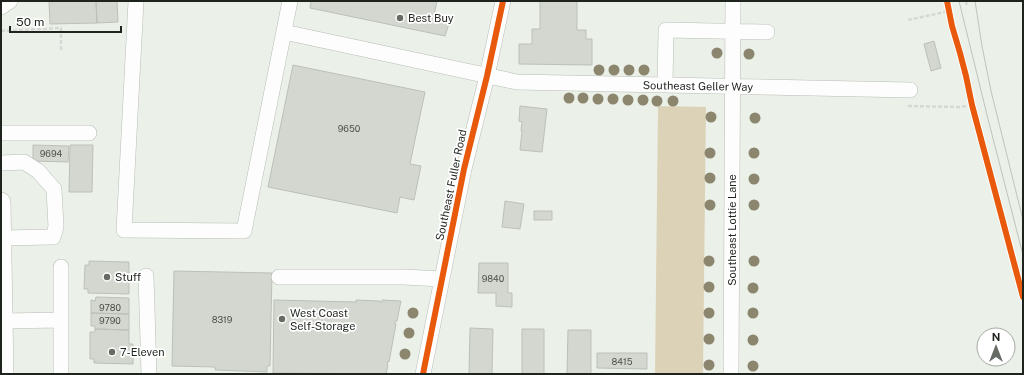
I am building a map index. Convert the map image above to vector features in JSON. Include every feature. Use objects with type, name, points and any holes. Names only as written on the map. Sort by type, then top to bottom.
[{"type":"main road","points":[[1,202],[4,374]]},
{"type":"street","points":[[1,7],[10,1]]},
{"type":"street","points":[[136,1],[124,230],[244,231],[290,1]]},
{"type":"street","name":"Southeast Fuller Road","points":[[423,374],[464,169],[487,76],[502,1]]},
{"type":"street","name":"Southeast Lottie Lane","points":[[731,374],[733,1]]},
{"type":"street","points":[[665,85],[666,30],[767,32]]},
{"type":"street","name":"Southeast Geller Way","points":[[284,32],[517,82],[910,90]]},
{"type":"street","points":[[1,133],[89,132]]},
{"type":"street","points":[[1,163],[24,162],[38,171],[54,189],[56,227],[53,237],[2,238]]},
{"type":"street","points":[[61,267],[61,374]]},
{"type":"street","points":[[146,276],[148,374]]},
{"type":"street","points":[[279,277],[441,279]]},
{"type":"street","points":[[3,321],[61,320]]},
{"type":"path","points":[[966,1],[967,7]]},
{"type":"path","points":[[908,20],[948,11]]},
{"type":"path","points":[[1,31],[61,28],[61,51]]},
{"type":"path","points":[[903,106],[961,107],[972,105]]},
{"type":"shaded area","points":[[658,106],[706,107],[703,374],[655,374]]},
{"type":"building","points":[[49,1],[96,1],[97,23],[50,24]]},
{"type":"building","points":[[96,1],[117,1],[118,22],[97,23]]},
{"type":"building","name":"Best Buy","points":[[311,1],[437,1],[434,15],[450,21],[445,36],[310,8]]},
{"type":"building","points":[[540,1],[577,1],[577,30],[586,30],[586,39],[592,39],[592,65],[519,64],[519,44],[532,44],[532,29],[540,29]]},
{"type":"building","points":[[934,41],[941,68],[931,71],[924,44]]},
{"type":"building","points":[[293,65],[425,92],[410,164],[421,166],[414,200],[400,197],[397,213],[268,187]]},
{"type":"building","points":[[520,106],[547,109],[542,152],[520,150],[522,122],[519,121]]},
{"type":"building","points":[[33,145],[69,146],[68,162],[33,161]]},
{"type":"building","points":[[70,145],[93,145],[92,192],[69,192]]},
{"type":"building","points":[[505,201],[524,204],[520,229],[502,227]]},
{"type":"building","points":[[534,211],[552,211],[552,220],[534,220]]},
{"type":"building","name":"Stuff","points":[[89,261],[129,262],[129,294],[88,293],[88,289],[84,289],[85,265],[89,265]]},
{"type":"building","points":[[479,263],[508,263],[508,293],[512,293],[512,307],[496,306],[496,293],[478,293]]},
{"type":"building","points":[[174,271],[272,273],[270,366],[267,366],[267,372],[215,370],[215,367],[172,366]]},
{"type":"building","points":[[96,297],[129,298],[129,314],[91,313],[91,300],[95,301]]},
{"type":"building","points":[[274,300],[356,302],[356,300],[380,302],[382,302],[382,300],[401,301],[397,321],[395,321],[396,324],[386,374],[273,373]]},
{"type":"building","points":[[91,313],[129,314],[129,330],[95,329],[95,326],[91,326]]},
{"type":"building","points":[[470,328],[493,329],[492,374],[469,374]]},
{"type":"building","name":"7-Eleven","points":[[95,329],[129,330],[129,344],[133,344],[133,364],[94,363],[94,359],[90,359],[90,332],[95,332]]},
{"type":"building","points":[[522,329],[544,329],[544,374],[522,374]]},
{"type":"building","points":[[568,330],[591,330],[591,374],[567,374]]},
{"type":"building","points":[[597,353],[647,353],[647,369],[597,368]]},
{"type":"tram line","points":[[959,1],[1023,255]]},
{"type":"tram line","points":[[975,1],[991,91],[1023,220]]},
{"type":"cycle path","points":[[423,374],[464,169],[487,76],[503,1]]},
{"type":"cycle path","points":[[947,1],[972,105],[1023,297]]},
{"type":"place","name":"Best Buy","points":[[400,18]]},
{"type":"place","name":"Stuff","points":[[107,277]]},
{"type":"place","name":"West Coast Self-Storage","points":[[282,319]]},
{"type":"place","name":"7-Eleven","points":[[112,352]]}]
